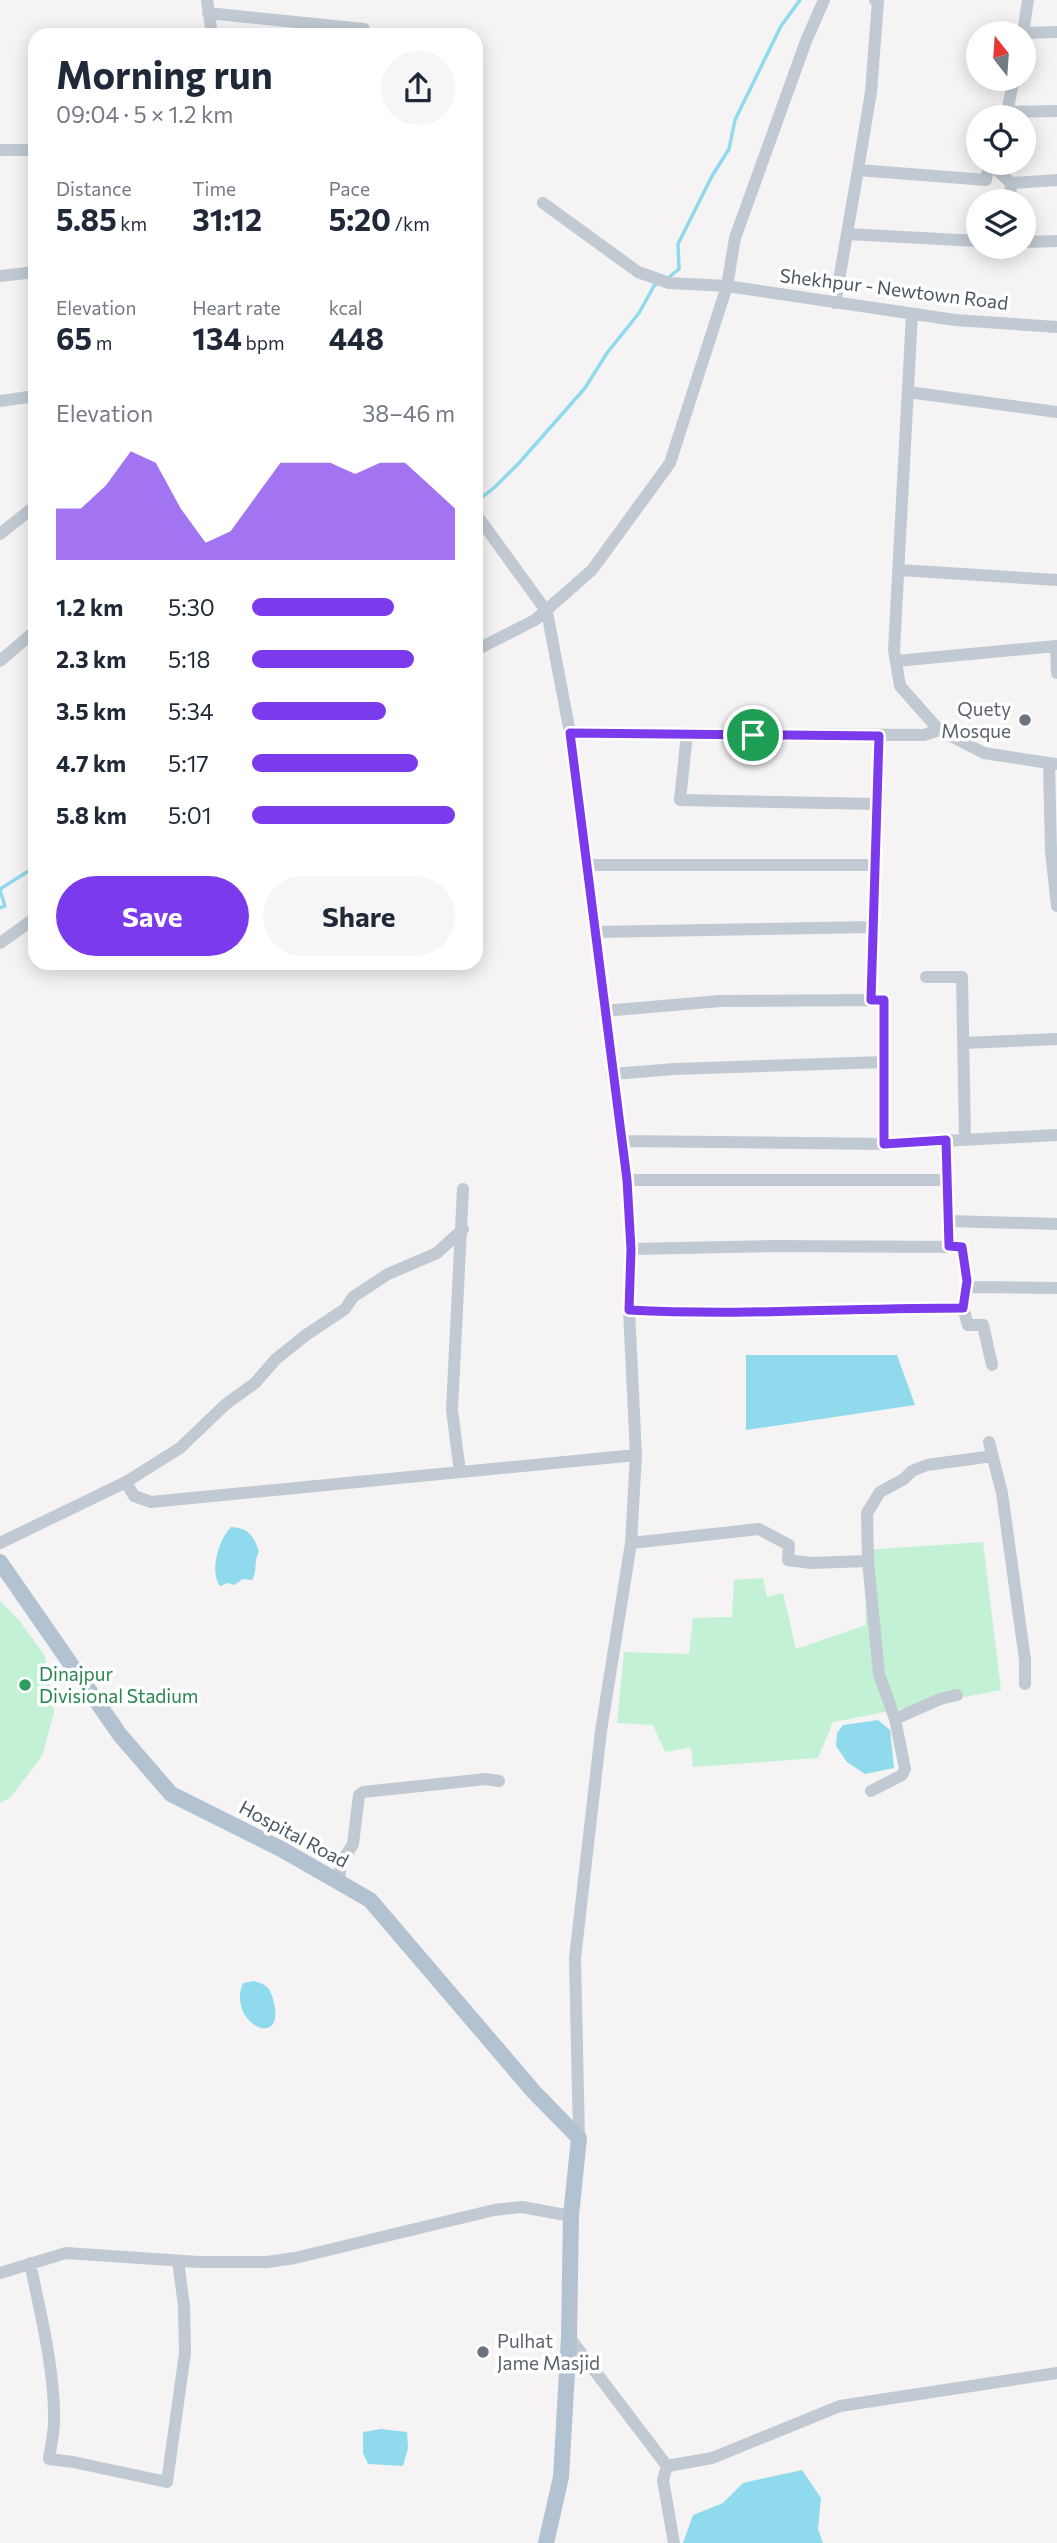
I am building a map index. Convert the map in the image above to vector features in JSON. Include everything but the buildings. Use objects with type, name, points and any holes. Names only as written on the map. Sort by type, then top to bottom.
[{"type":"main road","name":"Hospital Road","points":[[0,1562],[120,1735],[171,1794],[283,1850],[370,1900],[534,2092],[579,2138]]},
{"type":"main road","points":[[547,2543],[561,2477],[569,2337],[571,2216],[579,2138]]},
{"type":"street","points":[[483,646],[547,612],[592,570],[670,463],[727,286],[736,238],[806,41],[824,0]]},
{"type":"street","points":[[835,303],[871,92],[878,1],[875,0]]},
{"type":"street","points":[[1025,21],[1028,0]]},
{"type":"street","points":[[211,28],[208,6],[357,28]]},
{"type":"street","points":[[1036,33],[1057,32]]},
{"type":"street","points":[[1036,113],[1057,111]]},
{"type":"street","points":[[0,150],[28,150]]},
{"type":"street","points":[[859,170],[986,180],[987,175]]},
{"type":"street","points":[[1002,175],[1011,183],[1057,180]]},
{"type":"street","points":[[1011,183],[1011,189]]},
{"type":"street","name":"Shekhpur - Newtown Road","points":[[543,203],[638,272],[669,283],[727,286],[955,320],[1057,327]]},
{"type":"street","points":[[847,234],[966,240]]},
{"type":"street","points":[[1036,242],[1057,241]]},
{"type":"street","points":[[0,276],[28,273]]},
{"type":"street","points":[[912,314],[894,650],[900,686],[939,730],[984,753],[1053,764],[1057,906]]},
{"type":"street","points":[[908,393],[1057,412]]},
{"type":"street","points":[[0,401],[28,397]]},
{"type":"street","points":[[0,534],[28,512]]},
{"type":"street","points":[[483,523],[547,612],[570,733],[627,1180],[631,1249],[629,1310],[636,1455],[631,1543],[599,1745],[575,1958],[579,2138]]},
{"type":"street","points":[[899,570],[1057,580]]},
{"type":"street","points":[[0,661],[28,637]]},
{"type":"street","points":[[896,661],[1056,646],[1057,673]]},
{"type":"street","points":[[570,733],[924,736],[939,730]]},
{"type":"street","points":[[687,734],[680,800],[877,804]]},
{"type":"street","points":[[871,1000],[879,736]]},
{"type":"street","points":[[586,864],[875,865]]},
{"type":"street","points":[[0,943],[28,923]]},
{"type":"street","points":[[595,932],[873,927]]},
{"type":"street","points":[[926,977],[962,977],[965,1139]]},
{"type":"street","points":[[604,1011],[720,1001],[884,1000],[884,1144]]},
{"type":"street","points":[[963,1043],[1057,1039]]},
{"type":"street","points":[[612,1074],[675,1069],[884,1062]]},
{"type":"street","points":[[622,1141],[884,1144],[1057,1135]]},
{"type":"street","points":[[946,1140],[949,1246]]},
{"type":"street","points":[[627,1180],[947,1180]]},
{"type":"street","points":[[460,1472],[452,1410],[463,1189]]},
{"type":"street","points":[[948,1221],[1057,1224]]},
{"type":"street","points":[[0,1543],[127,1482],[180,1448],[226,1405],[255,1383],[276,1359],[345,1309],[353,1297],[388,1274],[437,1253],[463,1229]]},
{"type":"street","points":[[631,1249],[962,1247],[966,1287],[963,1308],[968,1325],[983,1325],[992,1365]]},
{"type":"street","points":[[966,1287],[1057,1288]]},
{"type":"street","points":[[629,1310],[737,1313],[963,1308]]},
{"type":"street","points":[[989,1443],[1002,1493],[1025,1660],[1025,1684]]},
{"type":"street","points":[[127,1482],[134,1496],[151,1502],[636,1455]]},
{"type":"street","points":[[872,1791],[902,1775],[905,1769],[895,1719],[879,1674],[868,1561],[867,1513],[885,1488],[905,1479],[912,1471],[927,1465],[993,1456]]},
{"type":"street","points":[[631,1543],[760,1529],[789,1545],[788,1560],[811,1563],[868,1561]]},
{"type":"street","points":[[895,1719],[940,1699],[957,1695]]},
{"type":"street","points":[[339,1882],[341,1863],[354,1844],[359,1795],[363,1792],[486,1779],[499,1781]]},
{"type":"street","points":[[0,2273],[66,2253],[178,2261],[267,2262],[494,2210],[522,2207],[571,2216]]},
{"type":"street","points":[[30,2263],[43,2323],[51,2380],[54,2420],[49,2459],[167,2482],[185,2353],[184,2306],[178,2261]]},
{"type":"street","points":[[569,2337],[667,2466]]},
{"type":"street","points":[[667,2466],[712,2458],[840,2406],[1057,2373]]},
{"type":"street","points":[[667,2466],[663,2480],[674,2543]]},
{"type":"green space","points":[[983,1542],[1001,1690],[833,1722],[818,1758],[693,1767],[691,1747],[665,1752],[653,1725],[617,1723],[624,1652],[689,1654],[693,1618],[732,1617],[734,1580],[763,1578],[767,1597],[783,1593],[796,1649],[866,1625],[865,1550]]},
{"type":"green space","name":"Dinajpur Divisional Stadium","points":[[0,1601],[19,1620],[45,1656],[54,1713],[42,1756],[11,1797],[0,1803]]},
{"type":"water","points":[[746,1355],[897,1355],[915,1405],[746,1430]]},
{"type":"water","points":[[231,1527],[250,1534],[259,1552],[252,1580],[243,1579],[234,1585],[228,1583],[220,1586],[215,1564],[223,1539]]},
{"type":"water","points":[[878,1720],[890,1730],[894,1768],[865,1774],[847,1762],[836,1746],[837,1733],[843,1725]]},
{"type":"water","points":[[254,1981],[263,1984],[272,1994],[275,2018],[271,2026],[265,2028],[248,2020],[242,2010],[240,1997],[243,1983]]},
{"type":"water","points":[[381,2429],[407,2432],[408,2448],[403,2466],[368,2464],[363,2453],[363,2432]]},
{"type":"water","points":[[802,2470],[821,2498],[818,2529],[823,2543],[683,2543],[693,2515],[723,2503],[743,2483]]},
{"type":"waterway","points":[[668,278],[679,269],[678,244],[712,176],[729,149],[735,120],[781,26],[800,0]]},
{"type":"waterway","points":[[483,496],[519,463],[585,388],[658,283]]},
{"type":"waterway","points":[[0,889],[28,871]]},
{"type":"waterway","points":[[0,890],[5,906],[0,908]]},
{"type":"place","name":"Quety Mosque","points":[[1025,720]]},
{"type":"place","name":"Dinajpur Divisional Stadium","points":[[25,1685]]},
{"type":"place","name":"Pulhat Jame Masjid","points":[[483,2352]]},
{"type":"route","points":[[570,733],[753,735],[879,736],[871,1000],[884,1000],[884,1144],[946,1140],[949,1246],[962,1247],[967,1281],[963,1308],[737,1313],[629,1310],[631,1249],[627,1180],[570,733]]}]
